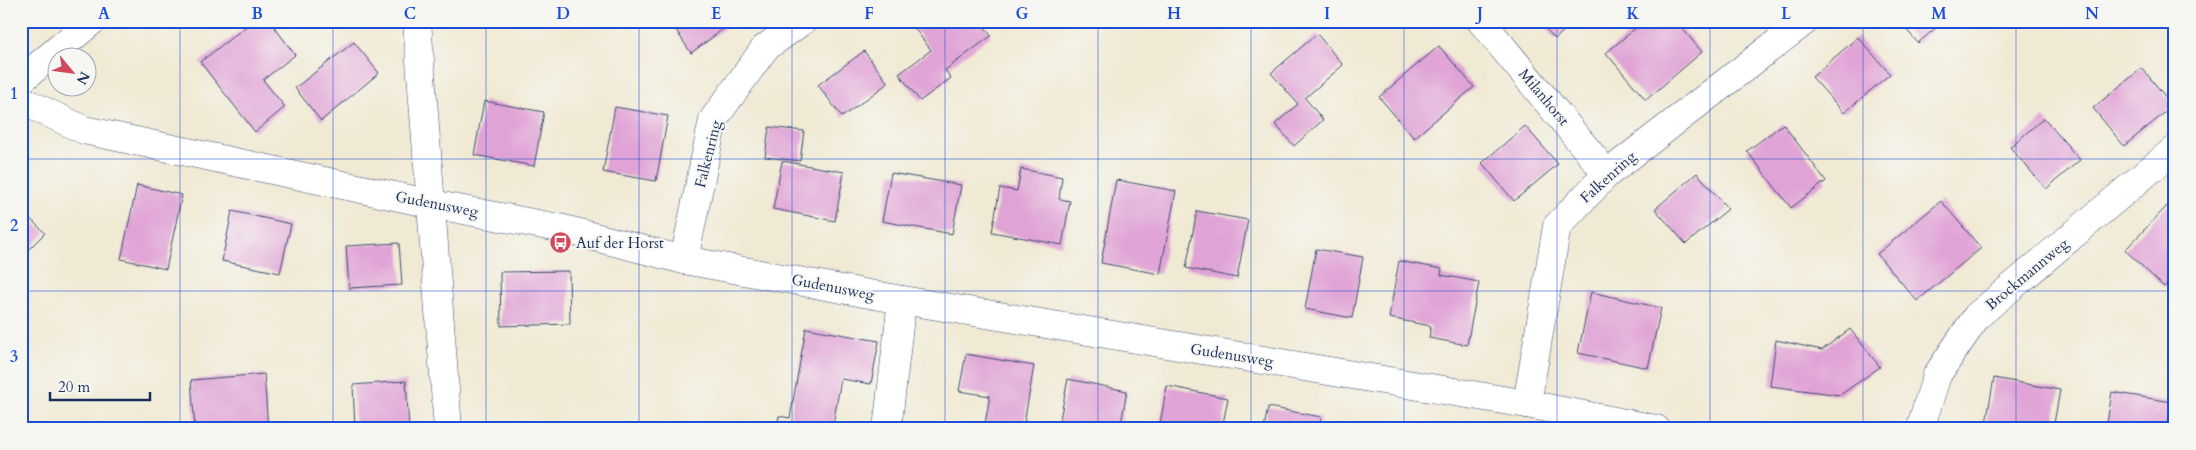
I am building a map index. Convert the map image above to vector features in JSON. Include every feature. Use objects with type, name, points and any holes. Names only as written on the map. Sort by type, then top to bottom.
[{"type":"street","points":[[21,80],[92,21]]},
{"type":"street","points":[[417,21],[448,429]]},
{"type":"street","name":"Falkenring","points":[[684,260],[713,120],[765,48],[802,21]]},
{"type":"street","name":"Milanhorst","points":[[1481,21],[1607,174]]},
{"type":"street","name":"Falkenring","points":[[1527,404],[1557,226],[1607,174],[1805,21]]},
{"type":"street","name":"Gudenusweg","points":[[21,100],[84,130],[432,204],[564,229],[684,260],[902,300],[1527,404],[1656,429]]},
{"type":"street","name":"Brockmannweg","points":[[1920,429],[1937,375],[1977,316],[2175,148]]},
{"type":"street","points":[[887,429],[902,300]]},
{"type":"building","points":[[253,21],[270,21],[295,55],[263,80],[285,107],[255,132],[200,62]]},
{"type":"building","points":[[670,21],[734,21],[691,53]]},
{"type":"building","points":[[909,21],[981,21],[991,36],[945,70],[951,78],[920,101],[899,74],[931,50]]},
{"type":"building","points":[[1539,21],[1575,21],[1555,39]]},
{"type":"building","points":[[1644,21],[1676,21],[1702,52],[1646,100],[1606,53]]},
{"type":"building","points":[[1899,21],[1944,21],[1918,43]]},
{"type":"building","points":[[1317,34],[1343,65],[1305,98],[1323,120],[1294,146],[1275,124],[1298,104],[1271,73]]},
{"type":"building","points":[[1858,37],[1890,74],[1844,113],[1812,77]]},
{"type":"building","points":[[354,42],[379,73],[321,121],[295,88]]},
{"type":"building","points":[[1439,46],[1474,87],[1414,138],[1379,97]]},
{"type":"building","points":[[864,51],[888,83],[842,117],[818,85]]},
{"type":"building","points":[[2142,68],[2173,106],[2124,146],[2093,108]]},
{"type":"building","points":[[484,101],[544,112],[534,166],[474,155]]},
{"type":"building","points":[[615,107],[668,116],[656,181],[603,172]]},
{"type":"building","points":[[2044,118],[2080,160],[2046,189],[2010,147]]},
{"type":"building","points":[[1783,124],[1826,181],[1791,208],[1747,151]]},
{"type":"building","points":[[1525,126],[1558,164],[1514,201],[1482,163]]},
{"type":"building","points":[[769,127],[804,131],[800,161],[765,157]]},
{"type":"building","points":[[782,161],[844,172],[835,221],[773,209]]},
{"type":"building","points":[[1021,169],[1062,177],[1059,199],[1070,201],[1062,245],[992,232],[1000,188],[1017,191]]},
{"type":"building","points":[[891,173],[961,185],[952,234],[882,221]]},
{"type":"building","points":[[1697,173],[1728,209],[1686,244],[1655,209]]},
{"type":"building","points":[[21,180],[28,186],[21,192]]},
{"type":"building","points":[[1116,180],[1176,191],[1160,274],[1101,263]]},
{"type":"building","points":[[137,185],[182,195],[166,269],[121,259]]},
{"type":"building","points":[[1941,201],[1981,248],[1917,301],[1877,254]]},
{"type":"building","points":[[2167,206],[2175,213],[2175,275],[2164,287],[2125,250]]},
{"type":"building","points":[[21,210],[45,233],[21,257]]},
{"type":"building","points":[[232,211],[291,224],[280,273],[222,261]]},
{"type":"building","points":[[1197,211],[1248,220],[1237,278],[1186,268]]},
{"type":"building","points":[[399,243],[402,285],[349,288],[346,246]]},
{"type":"building","points":[[1316,249],[1363,257],[1352,318],[1305,309]]},
{"type":"building","points":[[1399,261],[1442,269],[1441,275],[1479,282],[1467,345],[1429,338],[1431,326],[1389,318]]},
{"type":"building","points":[[569,271],[570,324],[501,326],[500,272]]},
{"type":"building","points":[[1591,292],[1661,308],[1648,368],[1578,353]]},
{"type":"building","points":[[806,328],[879,341],[871,384],[841,379],[833,425],[846,429],[776,429],[779,416],[790,418]]},
{"type":"building","points":[[1850,329],[1880,367],[1840,395],[1770,386],[1776,340],[1822,350]]},
{"type":"building","points":[[966,354],[1034,366],[1023,429],[984,429],[990,396],[959,391]]},
{"type":"building","points":[[264,374],[268,429],[195,429],[191,380]]},
{"type":"building","points":[[1994,378],[2060,390],[2053,429],[1985,429]]},
{"type":"building","points":[[1068,379],[1127,391],[1120,429],[1058,429]]},
{"type":"building","points":[[406,381],[409,429],[355,429],[353,385]]},
{"type":"building","points":[[1167,386],[1228,398],[1222,429],[1159,429]]},
{"type":"building","points":[[2112,392],[2172,402],[2167,429],[2106,429]]},
{"type":"building","points":[[1268,407],[1321,417],[1319,429],[1264,429]]},
{"type":"place","name":"Auf der Horst","points":[[560,243]]}]
